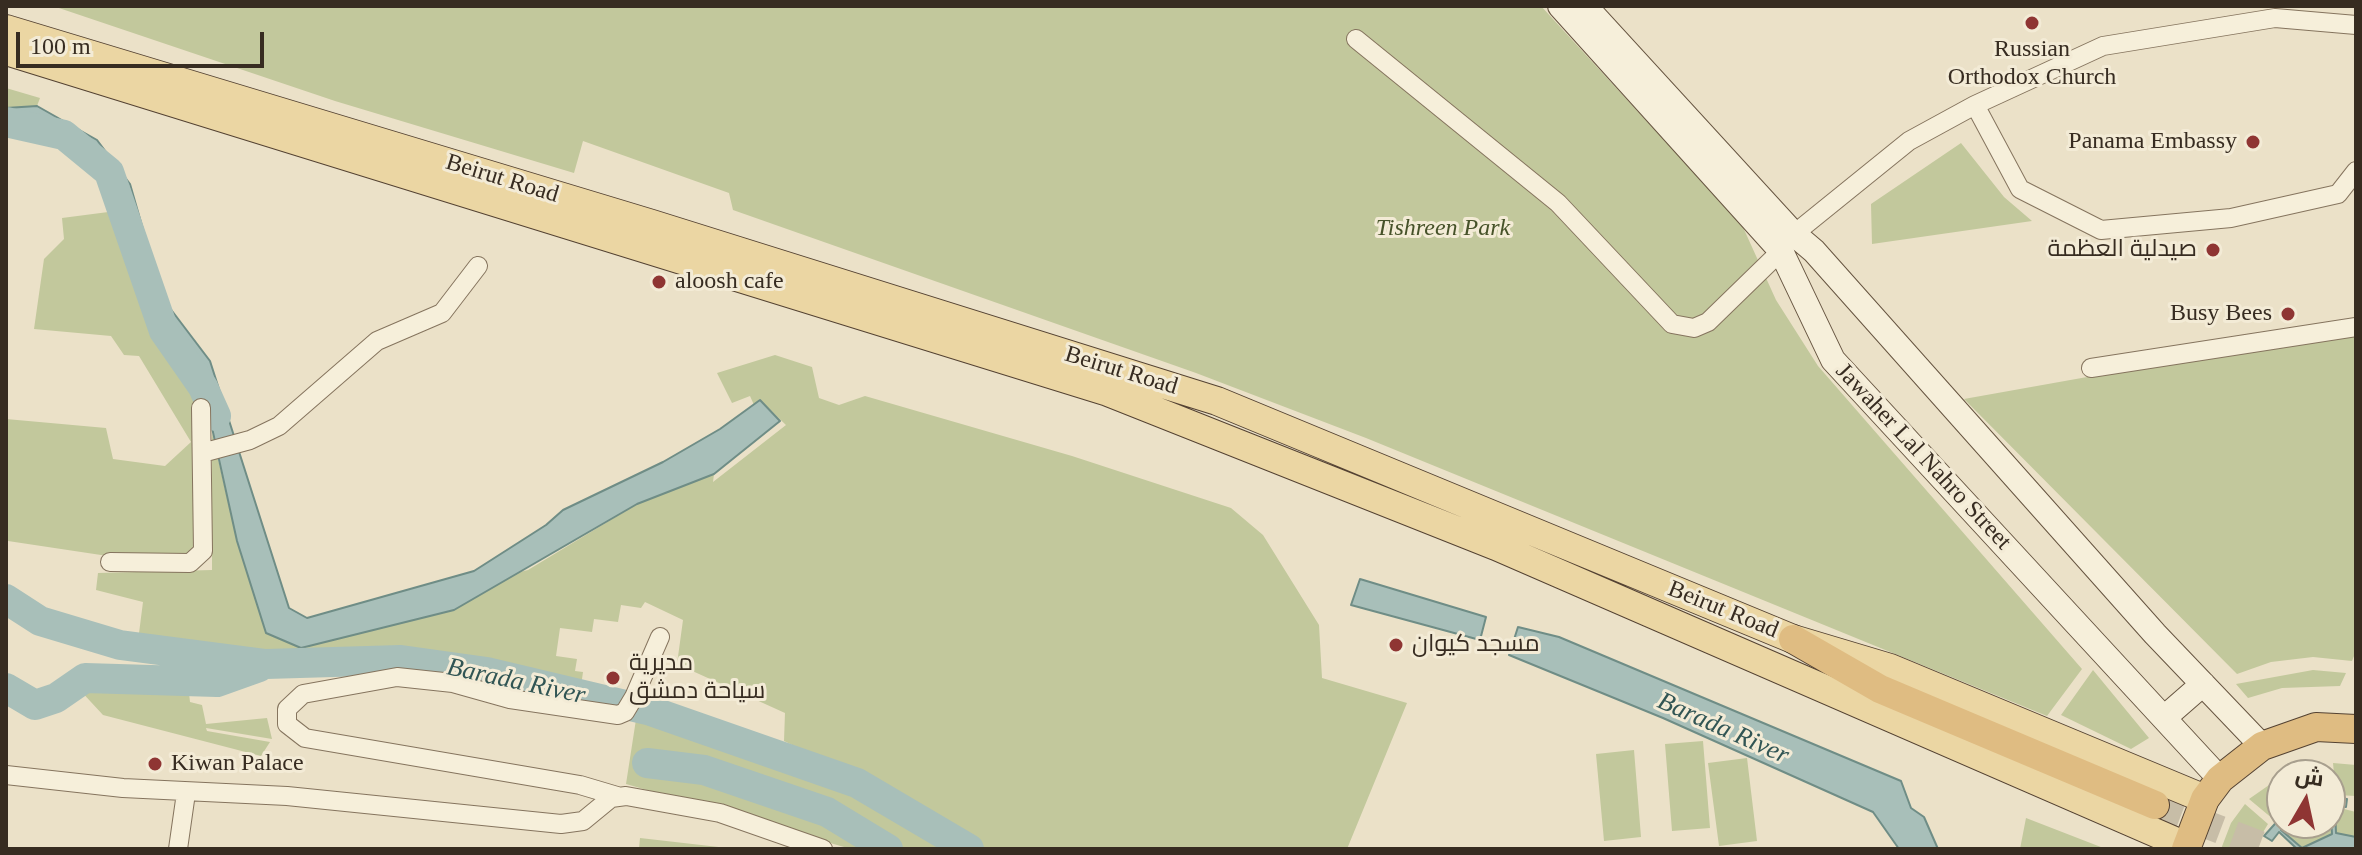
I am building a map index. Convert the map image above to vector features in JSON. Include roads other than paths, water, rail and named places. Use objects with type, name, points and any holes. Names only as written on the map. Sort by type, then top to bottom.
[{"type":"highway","points":[[1793,639],[1880,689],[2155,805]]},
{"type":"highway","points":[[2186,847],[2213,789],[2262,746],[2316,727],[2356,729]]},
{"type":"main road","name":"Jawaher Lal Nahro Street","points":[[1560,6],[1788,242],[1814,251],[2262,746]]},
{"type":"main road","name":"Jawaher Lal Nahro Street","points":[[1585,6],[1788,242],[1833,360],[2164,718],[2213,789]]},
{"type":"main road","name":"Beirut Road","points":[[6,29],[652,224],[1217,401],[1793,639],[1890,668],[2213,789]]},
{"type":"main road","name":"Beirut Road","points":[[6,51],[1108,392],[1496,546],[2186,847]]},
{"type":"main road","points":[[2164,718],[2203,684]]},
{"type":"street","points":[[1356,39],[1558,203],[1672,324],[1694,328],[1708,322],[1788,242],[1909,141],[1975,105],[2103,46],[2275,18],[2356,25]]},
{"type":"street","points":[[1975,105],[2020,189],[2101,230],[2231,218],[2323,198],[2338,194],[2356,171]]},
{"type":"street","points":[[202,453],[250,440],[279,426],[377,341],[442,313],[478,266]]},
{"type":"street","points":[[2091,368],[2356,327]]},
{"type":"street","points":[[110,562],[181,563],[197,559],[205,543],[201,408]]},
{"type":"street","points":[[660,637],[630,704],[600,715],[510,699],[453,683],[397,677],[303,694],[290,702],[286,716],[292,730],[305,738],[580,785],[617,796],[720,813],[823,849]]},
{"type":"street","points":[[6,775],[186,793],[287,796],[571,824],[583,821],[617,796]]},
{"type":"street","points":[[178,849],[186,793]]},
{"type":"water","points":[[37,106],[97,140],[130,184],[163,299],[210,361],[289,608],[307,618],[474,571],[546,525],[563,510],[663,462],[720,429],[760,400],[780,421],[714,474],[637,504],[454,610],[301,648],[266,633],[237,541],[203,387],[164,331],[109,172],[64,135],[6,122],[6,108]]},
{"type":"water","points":[[1360,579],[1486,617],[1480,640],[1351,605]]},
{"type":"water","points":[[1518,627],[1559,637],[1901,781],[1911,808],[1924,817],[1938,849],[1899,849],[1873,812],[1663,718],[1509,655]]},
{"type":"water","points":[[2346,835],[2356,837],[2356,849],[2297,849],[2286,839],[2292,839],[2302,848],[2321,839],[2346,839]]},
{"type":"waterway","name":"Barada River","points":[[6,122],[64,135],[109,172],[164,331],[203,387],[216,416]]},
{"type":"waterway","name":"Barada River","points":[[6,599],[40,621],[120,645],[266,664],[401,660],[487,672],[651,711],[857,783],[969,849]]},
{"type":"waterway","points":[[6,688],[35,705],[56,698],[85,678],[217,682],[259,667]]},
{"type":"waterway","points":[[647,763],[704,770],[827,812],[888,849]]},
{"type":"tunnel","points":[[2155,805],[2271,849]]},
{"type":"place","name":"Russian Orthodox Church","points":[[2032,23]]},
{"type":"place","name":"Panama Embassy","points":[[2253,142]]},
{"type":"place","name":"صيدلية العظمة","points":[[2213,250]]},
{"type":"place","name":"aloosh cafe","points":[[659,282]]},
{"type":"place","name":"Busy Bees","points":[[2288,314]]},
{"type":"place","name":"مسجد كيوان","points":[[1396,645]]},
{"type":"place","name":"مديرية سياحة دمشق","points":[[613,678]]},
{"type":"place","name":"Kiwan Palace","points":[[155,764]]},
{"type":"park label","name":"Tishreen Park","points":[[1443,229]]}]
